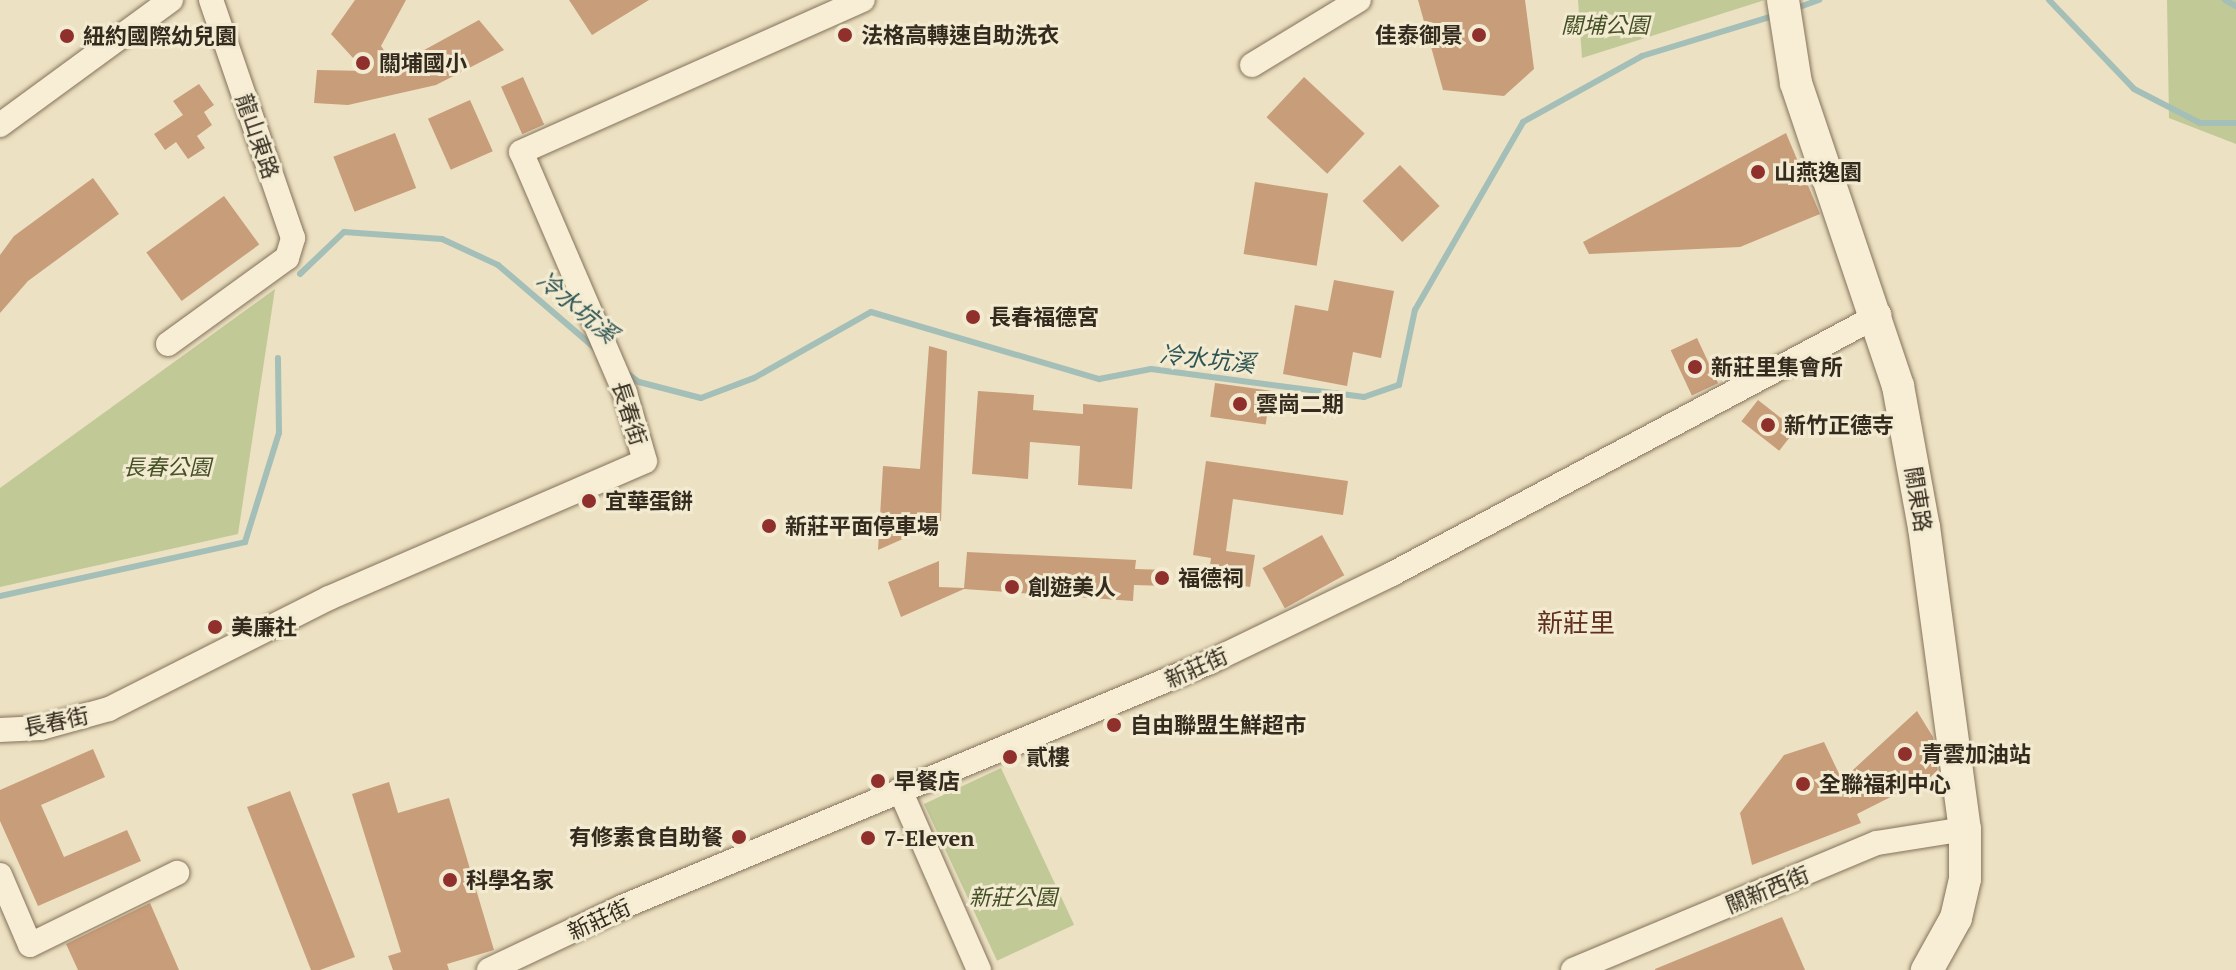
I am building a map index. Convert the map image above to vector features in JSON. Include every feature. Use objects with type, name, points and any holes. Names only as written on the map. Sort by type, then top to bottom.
[{"type":"street","points":[[0,125],[171,0]]},
{"type":"street","name":"龍山東路","points":[[168,344],[287,258],[293,238],[211,0]]},
{"type":"street","name":"長春街","points":[[0,730],[41,728],[109,709],[329,598],[645,461],[625,393],[521,152],[863,0]]},
{"type":"street","points":[[1252,65],[1359,0]]},
{"type":"street","name":"關東路","points":[[1783,0],[1786,37],[1796,83],[1879,315],[1912,449],[1965,829],[1965,879],[1956,918],[1927,970]]},
{"type":"street","name":"新莊街","points":[[489,970],[540,960],[900,790],[1210,662],[1364,588],[1879,315]]},
{"type":"street","points":[[900,790],[979,970]]},
{"type":"street","name":"關新西街","points":[[1573,970],[1877,843],[1965,829]]},
{"type":"street","points":[[0,875],[30,945],[177,873]]},
{"type":"green space","name":"關埔公園","points":[[1578,0],[1765,0],[1582,58]]},
{"type":"green space","points":[[2167,0],[2236,0],[2236,144],[2169,118]]},
{"type":"green space","name":"長春公園","points":[[275,289],[238,534],[0,587],[0,488]]},
{"type":"green space","name":"新莊公園","points":[[1001,768],[1074,925],[997,961],[924,804]]},
{"type":"building","points":[[355,0],[406,0],[381,46],[395,66],[479,20],[504,50],[436,85],[348,105],[314,103],[317,70],[365,71],[331,34]]},
{"type":"building","points":[[569,0],[649,0],[592,35]]},
{"type":"building","name":"佳泰御景","points":[[1418,0],[1525,0],[1534,69],[1504,96],[1443,90]]},
{"type":"building","points":[[523,77],[544,125],[522,134],[501,87]]},
{"type":"building","points":[[1304,77],[1365,134],[1327,174],[1266,117]]},
{"type":"building","points":[[199,84],[214,105],[204,112],[212,125],[197,136],[205,148],[188,159],[176,142],[165,150],[154,134],[183,115],[173,101]]},
{"type":"building","points":[[470,100],[493,151],[451,170],[428,119]]},
{"type":"building","points":[[395,133],[416,188],[355,212],[333,157]]},
{"type":"building","name":"山燕逸園","points":[[1786,133],[1820,214],[1740,247],[1589,254],[1583,242]]},
{"type":"building","points":[[1400,165],[1440,206],[1402,242],[1363,201]]},
{"type":"building","points":[[93,178],[119,214],[28,281],[0,313],[0,255],[14,236]]},
{"type":"building","points":[[1255,182],[1328,194],[1317,266],[1244,254]]},
{"type":"building","points":[[224,196],[259,245],[182,301],[146,252]]},
{"type":"building","points":[[1334,280],[1394,291],[1381,358],[1353,352],[1347,386],[1283,374],[1295,305],[1328,311]]},
{"type":"building","name":"新莊里集會所","points":[[1697,338],[1718,383],[1692,396],[1671,350]]},
{"type":"building","points":[[929,346],[947,351],[941,522],[878,550],[883,466],[920,469]]},
{"type":"building","name":"雲崗二期","points":[[1215,383],[1270,391],[1266,424],[1210,417]]},
{"type":"building","points":[[978,391],[1034,395],[1033,410],[1083,414],[1083,404],[1138,408],[1132,489],[1078,485],[1080,446],[1030,442],[1028,479],[972,474]]},
{"type":"building","name":"新竹正德寺","points":[[1758,400],[1796,430],[1779,451],[1741,421]]},
{"type":"building","points":[[1206,461],[1348,481],[1343,515],[1233,499],[1226,551],[1255,555],[1250,587],[1208,580],[1211,558],[1193,555]]},
{"type":"building","points":[[1322,535],[1344,575],[1285,608],[1263,568]]},
{"type":"building","name":"創遊美人","points":[[967,552],[1136,560],[1135,569],[1168,570],[1167,586],[1134,585],[1133,601],[964,589],[901,617],[888,582],[939,561],[939,587],[964,588]]},
{"type":"building","name":"全聯福利中心","points":[[1917,711],[1933,737],[1938,773],[1857,814],[1861,823],[1752,865],[1740,813],[1784,755],[1824,742],[1842,780]]},
{"type":"building","points":[[93,749],[105,777],[41,805],[64,857],[127,830],[141,861],[38,906],[0,821],[0,790]]},
{"type":"building","points":[[389,782],[398,813],[449,798],[494,950],[447,964],[449,970],[393,970],[388,956],[401,952],[352,794]]},
{"type":"building","points":[[290,791],[355,957],[320,970],[311,970],[247,807]]},
{"type":"building","points":[[150,903],[179,970],[78,970],[66,944]]},
{"type":"building","points":[[1782,917],[1805,970],[1655,970],[1655,969]]},
{"type":"waterway","name":"冷水坑溪","points":[[1794,9],[1819,0]]},
{"type":"waterway","name":"冷水坑溪","points":[[2049,0],[2134,89],[2200,123],[2236,123]]},
{"type":"waterway","name":"冷水坑溪","points":[[2225,0],[2236,6]]},
{"type":"waterway","name":"冷水坑溪","points":[[625,372],[639,382],[701,398],[754,378],[871,312],[1099,379],[1151,369],[1364,397],[1399,385],[1415,310],[1523,122],[1642,56],[1776,15]]},
{"type":"waterway","name":"冷水坑溪","points":[[300,274],[344,232],[442,239],[498,265],[597,350]]},
{"type":"waterway","name":"冷水坑溪","points":[[0,596],[245,542],[279,433],[278,358]]},
{"type":"place","name":"法格高轉速自助洗衣","points":[[845,35]]},
{"type":"place","name":"佳泰御景","points":[[1479,35]]},
{"type":"place","name":"紐約國際幼兒園","points":[[67,36]]},
{"type":"place","name":"關埔國小","points":[[363,63]]},
{"type":"place","name":"山燕逸園","points":[[1758,172]]},
{"type":"place","name":"長春福德宮","points":[[973,317]]},
{"type":"place","name":"新莊里集會所","points":[[1695,367]]},
{"type":"place","name":"雲崗二期","points":[[1240,404]]},
{"type":"place","name":"新竹正德寺","points":[[1768,425]]},
{"type":"place","name":"宜華蛋餅","points":[[589,501]]},
{"type":"place","name":"新莊平面停車場","points":[[769,526]]},
{"type":"place","name":"福德祠","points":[[1162,578]]},
{"type":"place","name":"創遊美人","points":[[1012,587]]},
{"type":"place","name":"美廉社","points":[[215,627]]},
{"type":"place","name":"自由聯盟生鮮超市","points":[[1114,725]]},
{"type":"place","name":"青雲加油站","points":[[1905,754]]},
{"type":"place","name":"貳樓","points":[[1010,757]]},
{"type":"place","name":"早餐店","points":[[878,781]]},
{"type":"place","name":"全聯福利中心","points":[[1803,784]]},
{"type":"place","name":"有修素食自助餐","points":[[739,837]]},
{"type":"place","name":"7-Eleven","points":[[868,838]]},
{"type":"place","name":"科學名家","points":[[450,880]]},
{"type":"district","name":"新莊里","points":[[1576,623]]}]
